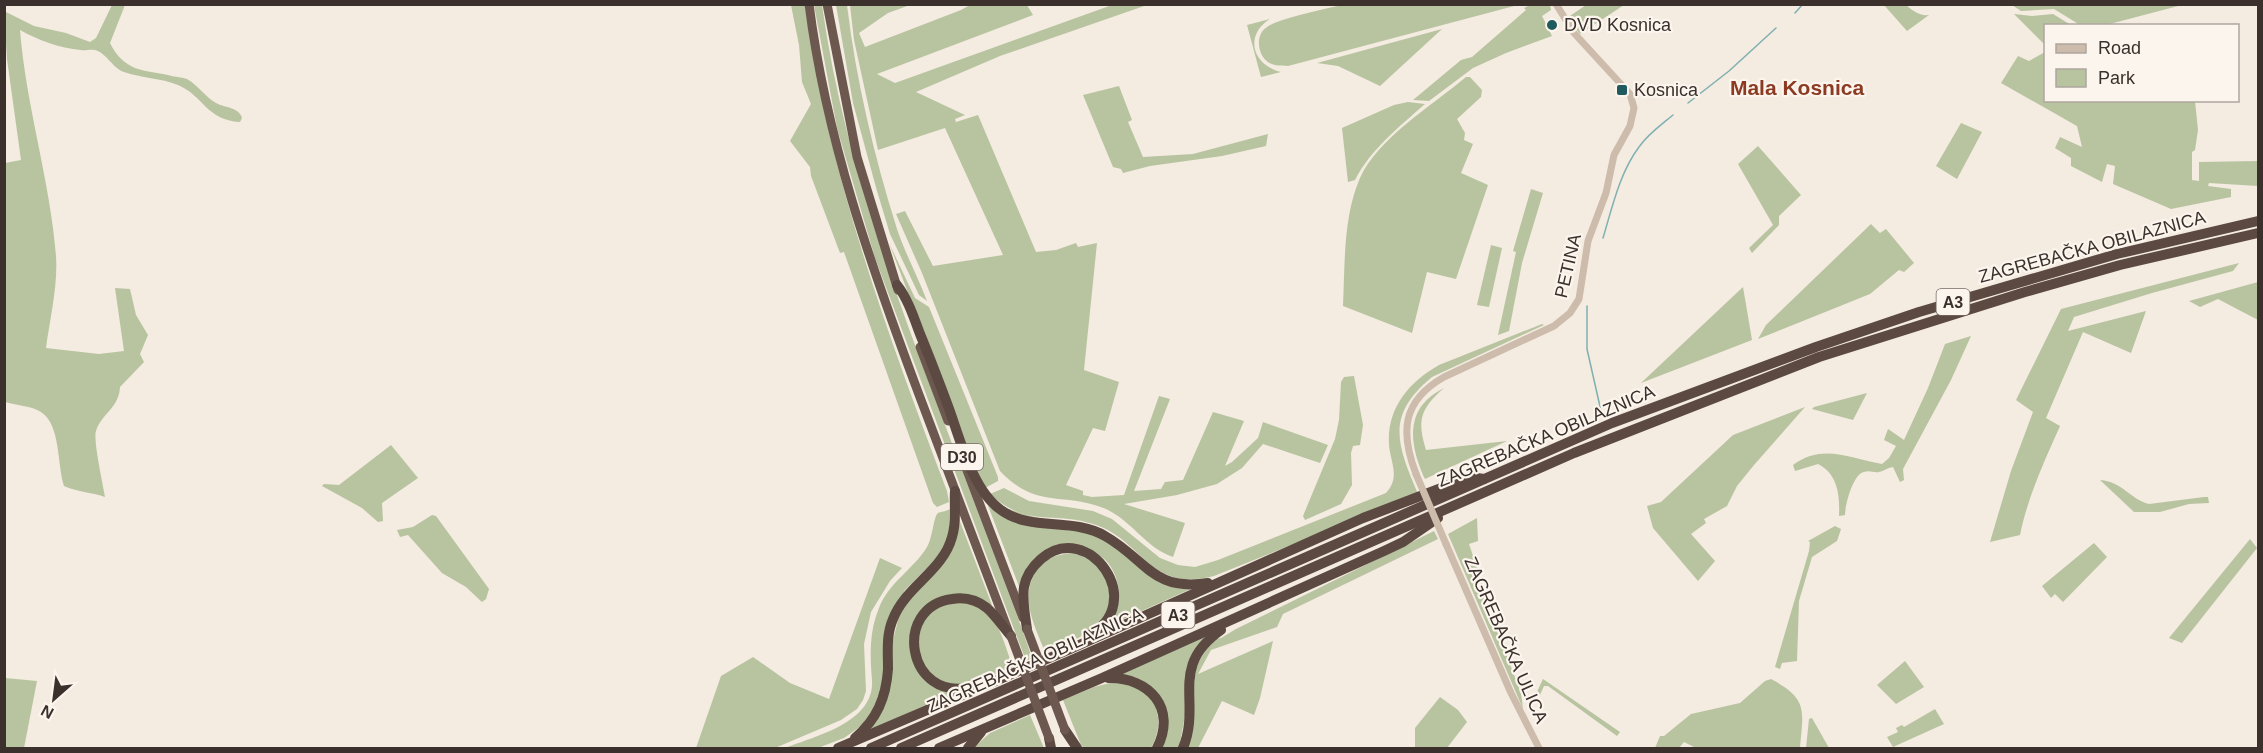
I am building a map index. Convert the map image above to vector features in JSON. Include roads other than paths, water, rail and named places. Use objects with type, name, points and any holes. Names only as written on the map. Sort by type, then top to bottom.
[{"type":"highway","name":"D30","points":[[809,4],[838,153],[865,246],[1051,745]]},
{"type":"highway","name":"D30","points":[[827,4],[857,157],[897,285],[1072,748]]},
{"type":"highway","name":"ZAGREBAČKA OBILAZNICA","points":[[871,748],[1612,423],[1816,347],[1918,312],[2106,257],[2259,221]]},
{"type":"highway","name":"ZAGREBAČKA OBILAZNICA","points":[[900,748],[1575,453],[1820,357],[2025,292],[2120,265],[2259,233]]},
{"type":"highway","points":[[897,285],[915,321],[973,472],[987,498],[996,507],[1014,518],[1078,526],[1096,531],[1119,544],[1152,573],[1171,582],[1191,585],[1220,581]]},
{"type":"highway","points":[[842,747],[1068,650],[1363,518],[1470,477],[1484,480]]},
{"type":"highway","points":[[842,747],[866,729],[880,707],[885,690],[892,620],[899,605],[939,562],[949,546],[955,519],[955,491]]},
{"type":"highway","points":[[939,748],[1102,678],[1403,542],[1438,518],[1456,511],[1466,501]]},
{"type":"highway","points":[[1027,628],[1024,586],[1032,568],[1046,555],[1056,551],[1086,552],[1095,557],[1110,574],[1114,603],[1106,621],[1094,633],[1073,644],[1068,650]]},
{"type":"highway","points":[[1003,678],[996,677],[975,686],[957,689],[936,684],[917,662],[913,640],[926,612],[946,600],[959,598],[974,601],[986,607],[1011,636]]},
{"type":"highway","points":[[1183,748],[1187,739],[1188,684],[1193,660],[1204,643],[1229,621]]},
{"type":"highway","points":[[1102,678],[1121,677],[1146,687],[1153,694],[1160,705],[1164,723],[1157,748]]},
{"type":"highway","points":[[1065,730],[1077,748]]},
{"type":"highway","points":[[968,748],[982,731]]},
{"type":"street","name":"PETINA","points":[[1416,474],[1406,437],[1408,418],[1420,396],[1428,387],[1444,377],[1546,330],[1573,310],[1579,299],[1588,241],[1606,193],[1612,160],[1632,121],[1634,103],[1630,94],[1574,33],[1556,4]]},
{"type":"street","name":"ZAGREBAČKA ULICA","points":[[1416,474],[1511,693],[1539,748]]},
{"type":"waterway","points":[[1795,13],[1803,4]]},
{"type":"waterway","points":[[1688,103],[1729,71],[1776,28]]},
{"type":"waterway","points":[[1603,238],[1617,191],[1632,157],[1646,138],[1673,115]]},
{"type":"waterway","points":[[1587,306],[1587,349],[1601,411]]},
{"type":"place","name":"DVD Kosnica","points":[[1552,25]]},
{"type":"place","name":"Kosnica","points":[[1622,90]]},
{"type":"district","name":"Mala Kosnica","points":[[1797,87]]}]
